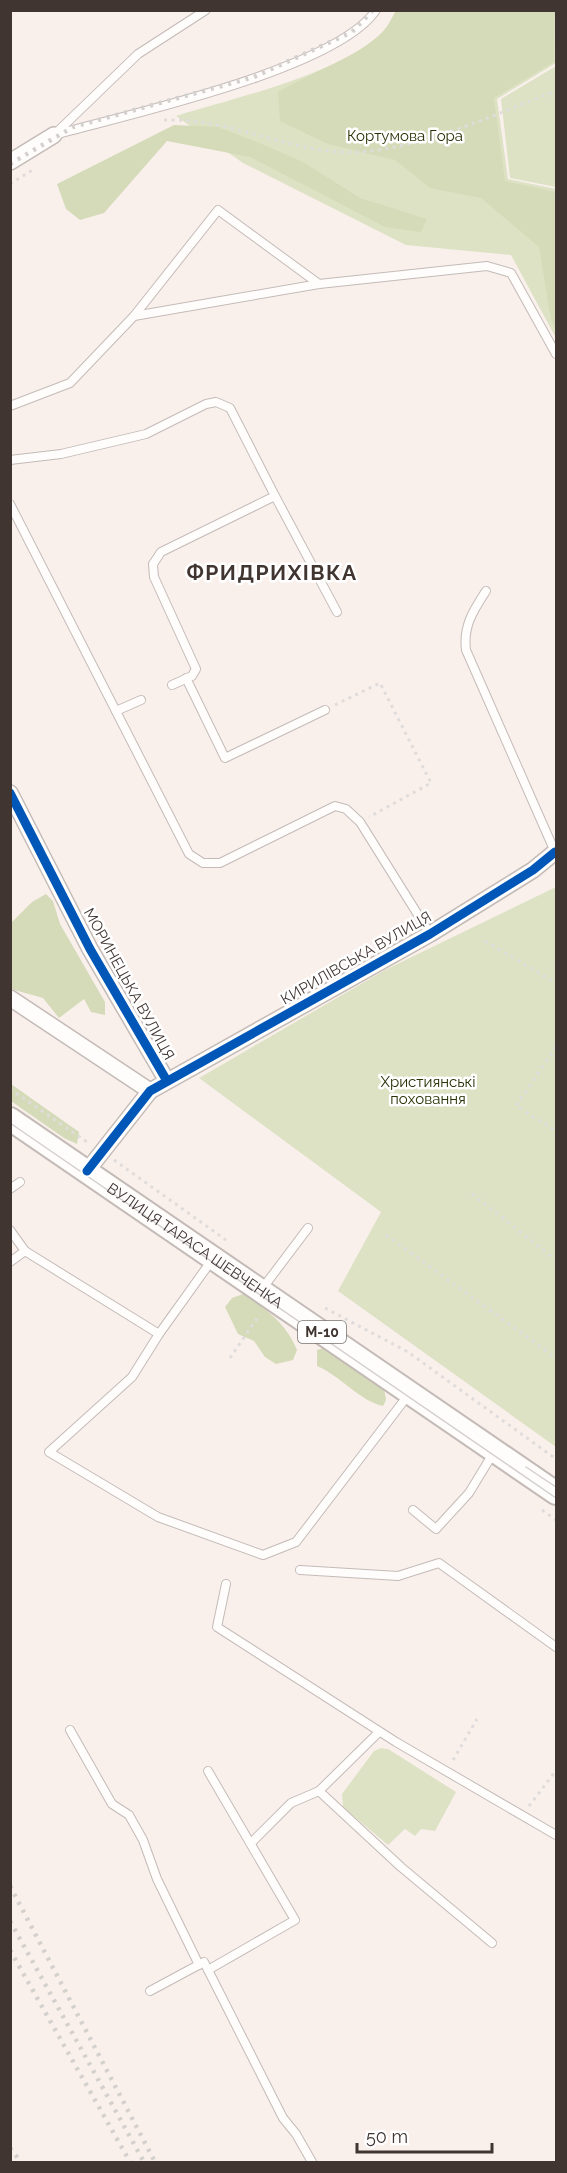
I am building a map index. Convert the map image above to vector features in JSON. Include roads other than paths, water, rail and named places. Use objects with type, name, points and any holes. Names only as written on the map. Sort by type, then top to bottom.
[{"type":"main road","name":"ВУЛИЦЯ ТАРАСА ШЕВЧЕНКА","points":[[10,1119],[214,1258],[261,1301],[410,1392],[495,1451],[549,1502]]},
{"type":"street","points":[[10,162],[54,135]]},
{"type":"street","name":"МОРИНЕЦЬКА ВУЛИЦЯ","points":[[10,793],[90,949],[167,1081],[150,1091],[87,1171]]},
{"type":"street","name":"КИРИЛІВСЬКА ВУЛИЦЯ","points":[[167,1081],[430,934],[533,870],[556,852]]},
{"type":"street","points":[[10,998],[150,1091]]},
{"type":"lane","points":[[54,135],[138,54],[206,10]]},
{"type":"lane","points":[[54,135],[230,87],[267,73],[354,34],[376,10]]},
{"type":"lane","points":[[10,406],[70,383],[134,316],[218,210],[319,284]]},
{"type":"lane","points":[[134,316],[319,284],[487,266],[511,273],[556,354]]},
{"type":"lane","points":[[10,460],[61,454],[146,434],[206,404],[216,402],[230,408],[337,612]]},
{"type":"lane","points":[[172,685],[195,673],[195,665],[154,577],[153,564],[160,552],[275,496]]},
{"type":"lane","points":[[10,504],[189,854],[203,863],[220,863],[335,806],[346,809],[360,822],[430,934]]},
{"type":"lane","points":[[486,591],[467,622],[464,637],[466,650],[556,852]]},
{"type":"lane","points":[[186,678],[225,758],[325,710]]},
{"type":"lane","points":[[116,711],[141,700]]},
{"type":"lane","points":[[10,1189],[20,1182]]},
{"type":"lane","points":[[261,1301],[308,1228]]},
{"type":"lane","points":[[10,1230],[25,1251],[159,1334]]},
{"type":"lane","points":[[10,1262],[25,1251]]},
{"type":"lane","points":[[214,1258],[159,1334],[132,1377],[49,1452],[158,1517],[263,1555],[296,1542],[410,1392]]},
{"type":"lane","points":[[412,1510],[436,1529],[470,1493],[495,1451]]},
{"type":"lane","points":[[300,1570],[398,1576],[439,1563],[556,1647]]},
{"type":"lane","points":[[226,1584],[217,1627],[379,1732],[556,1834]]},
{"type":"lane","points":[[70,1730],[112,1804],[129,1815],[199,1965]]},
{"type":"lane","points":[[251,1843],[291,1803],[319,1791],[379,1732]]},
{"type":"lane","points":[[208,1771],[295,1920],[208,1970]]},
{"type":"lane","points":[[319,1791],[400,1867],[492,1943]]},
{"type":"lane","points":[[150,1990],[204,1962],[283,2118],[296,2134],[312,2163]]},
{"type":"tram line","points":[[10,1123],[556,1498]]},
{"type":"tram line","points":[[526,1467],[556,1487]]},
{"type":"railway","points":[[10,164],[73,127],[254,77],[352,32],[373,10]]},
{"type":"railway","points":[[10,1886],[155,2162]]},
{"type":"railway","points":[[10,1921],[144,2162]]},
{"type":"railway","points":[[10,1950],[130,2162]]},
{"type":"railway","points":[[10,2148],[21,2162]]},
{"type":"district","name":"ФРИДРИХІВКА","points":[[272,572]]},
{"type":"park label","name":"Кортумова Гора","points":[[405,136]]},
{"type":"park label","name":"Християнські поховання","points":[[428,1090]]}]
